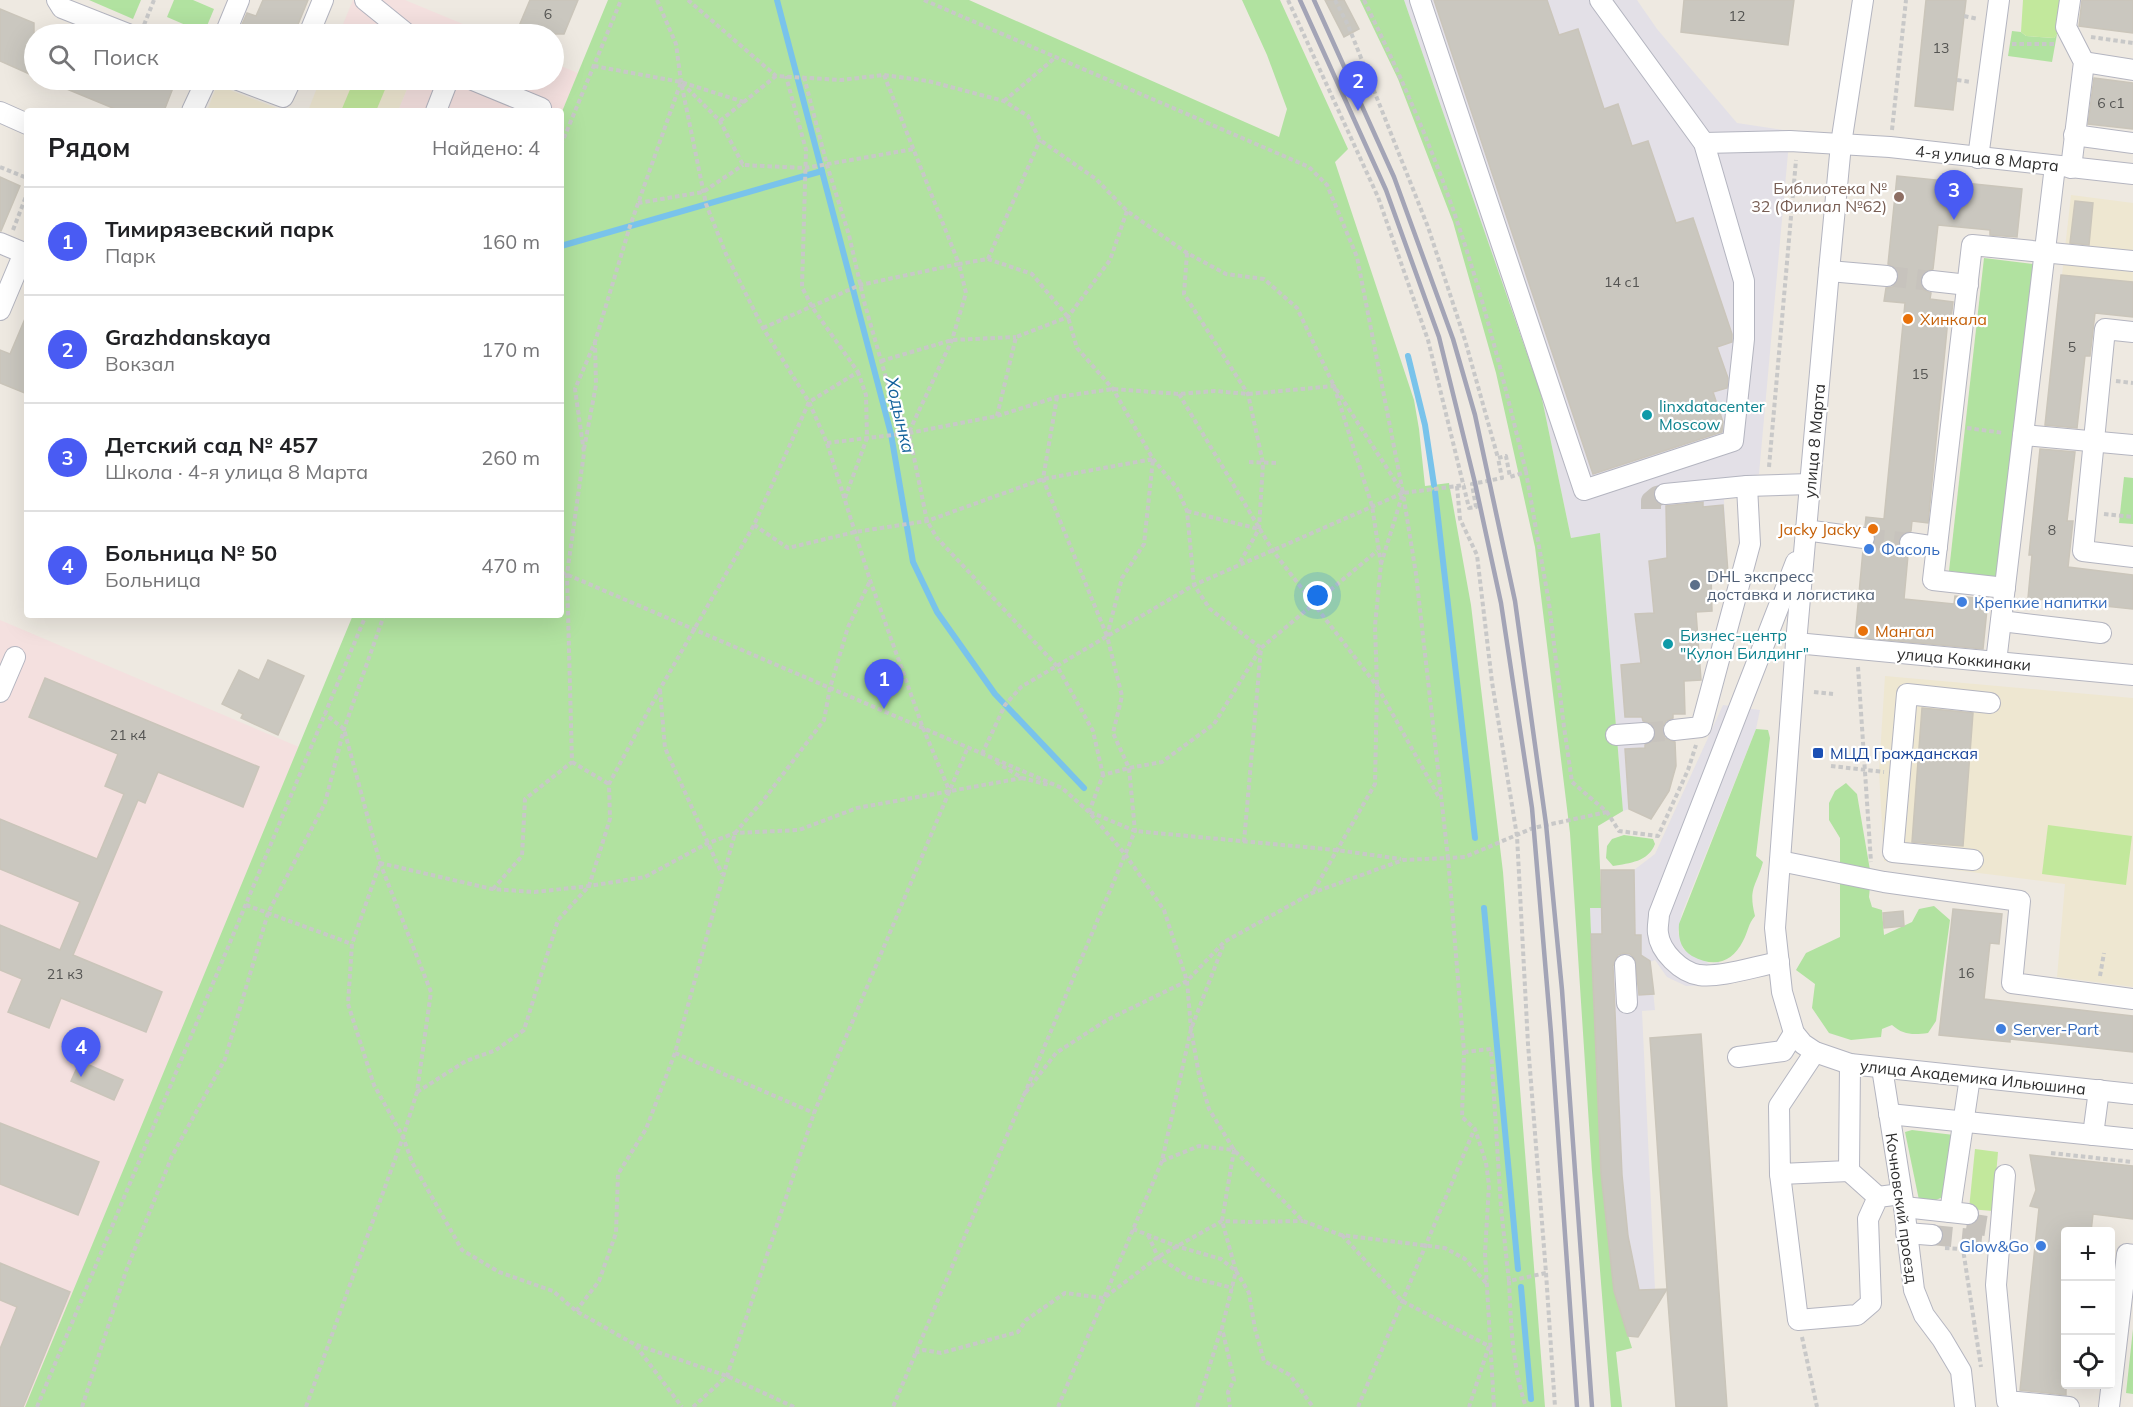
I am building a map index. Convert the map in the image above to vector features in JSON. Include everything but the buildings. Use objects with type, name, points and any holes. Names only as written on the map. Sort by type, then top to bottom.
[{"type":"street","points":[[57,0],[62,8],[103,24]]},
{"type":"street","points":[[229,24],[239,0]]},
{"type":"street","points":[[313,24],[323,0]]},
{"type":"street","points":[[365,0],[395,24]]},
{"type":"street","points":[[1420,0],[1584,490],[1733,441],[1744,339],[1744,281],[1704,143],[1600,0]]},
{"type":"street","name":"улица 8 Марта","points":[[1794,1033],[1782,992],[1775,928],[1805,536],[1841,144],[1863,0]]},
{"type":"street","points":[[1978,158],[1999,0]]},
{"type":"street","points":[[1996,662],[2044,253],[2062,167],[2074,135],[2079,53],[2066,27],[2070,0]]},
{"type":"street","points":[[2079,53],[2133,70]]},
{"type":"street","points":[[193,108],[202,90]]},
{"type":"street","points":[[264,90],[283,97],[286,90]]},
{"type":"street","points":[[437,108],[444,90]]},
{"type":"street","points":[[497,90],[541,108]]},
{"type":"street","points":[[0,112],[24,123]]},
{"type":"street","points":[[2074,135],[2133,143]]},
{"type":"street","name":"4-я улица 8 Марта","points":[[1704,143],[1798,142],[1890,147],[2133,174]]},
{"type":"street","points":[[0,310],[24,253],[3,245]]},
{"type":"street","points":[[2005,588],[1933,580],[1972,245],[2133,261]]},
{"type":"street","points":[[1829,271],[1887,276]]},
{"type":"street","points":[[1932,281],[1968,285]]},
{"type":"street","points":[[2133,332],[2105,329],[2083,551],[2133,557]]},
{"type":"street","points":[[2023,435],[2133,445]]},
{"type":"street","points":[[1665,494],[1747,486],[1810,484]]},
{"type":"street","points":[[1674,730],[1701,727],[1750,544],[1747,486]]},
{"type":"street","points":[[1779,962],[1719,974],[1699,975],[1677,965],[1668,955],[1658,935],[1659,914],[1805,536],[1864,538]]},
{"type":"street","points":[[1910,543],[1937,547]]},
{"type":"street","points":[[2001,621],[2101,633]]},
{"type":"street","name":"улица Коккинаки","points":[[1796,643],[2133,675]]},
{"type":"street","points":[[0,692],[15,657]]},
{"type":"street","points":[[1973,860],[1893,852],[1907,694],[1990,703]]},
{"type":"street","points":[[1616,735],[1644,733]]},
{"type":"street","points":[[1780,861],[1873,880],[2020,901],[2012,983],[2133,999]]},
{"type":"street","points":[[1625,965],[1627,1003]]},
{"type":"street","points":[[1738,1057],[1783,1051],[1794,1033],[1803,1044],[1815,1052],[1779,1106],[1780,1174],[1798,1320],[1857,1315],[1871,1303],[1868,1219],[1878,1197]]},
{"type":"street","name":"улица Академика Ильюшина","points":[[1815,1052],[1850,1064],[2133,1094]]},
{"type":"street","points":[[1849,1171],[1850,1064]]},
{"type":"street","name":"Кочновский проезд","points":[[1882,1068],[1914,1290],[1924,1315],[1942,1339],[1960,1371],[1965,1407]]},
{"type":"street","points":[[1904,1213],[1962,1216],[1964,1121],[1970,1077]]},
{"type":"street","points":[[2093,1135],[2099,1090]]},
{"type":"street","points":[[1889,1114],[2133,1139]]},
{"type":"street","points":[[1780,1174],[1849,1171],[1878,1197],[1904,1213],[1937,1241]]},
{"type":"street","points":[[2005,1175],[1996,1285],[2007,1401],[2069,1407]]},
{"type":"street","points":[[2109,1407],[2127,1254],[2133,1255]]},
{"type":"path","points":[[144,24],[154,0]]},
{"type":"path","points":[[564,138],[621,0]]},
{"type":"path","points":[[688,0],[776,76]]},
{"type":"path","points":[[924,0],[1309,167],[1327,184],[1357,257],[1403,493],[1416,573],[1448,858],[1464,1052],[1462,1117],[1475,1129],[1486,1163],[1489,1185],[1485,1253],[1494,1407]]},
{"type":"path","points":[[1288,0],[1378,197],[1428,340],[1469,508],[1476,507],[1472,484],[1502,478],[1498,458],[1465,340],[1428,227],[1348,26],[1335,0]]},
{"type":"path","points":[[1364,0],[1401,76],[1458,226],[1495,347],[1526,472],[1549,603],[1572,782],[1606,812],[1619,831],[1658,836],[1688,770],[1701,727]]},
{"type":"path","points":[[1891,134],[1906,0]]},
{"type":"path","points":[[659,1],[676,44],[681,82],[706,204],[726,254],[763,328],[809,402],[828,443],[870,580],[923,728],[950,792]]},
{"type":"path","points":[[1993,43],[2079,53],[2088,37],[2133,43]]},
{"type":"path","points":[[1004,101],[1056,57]]},
{"type":"path","points":[[594,66],[681,82],[744,102]]},
{"type":"path","points":[[720,121],[776,76],[841,80],[884,75],[928,81],[1004,101],[1028,117],[1040,140],[1096,179],[1127,211],[1187,253],[1226,274],[1264,279],[1297,308],[1334,386],[1403,493]]},
{"type":"path","points":[[884,75],[959,264],[966,293],[952,340],[909,432]]},
{"type":"path","points":[[786,76],[806,150],[802,287],[812,308],[858,372],[866,395],[867,438],[844,498]]},
{"type":"path","points":[[803,77],[849,235],[860,285],[891,395],[909,432],[927,521],[938,538],[1057,666],[1093,731],[1103,775],[1089,812]]},
{"type":"path","points":[[681,82],[720,121],[743,165]]},
{"type":"path","points":[[584,453],[574,389],[595,342],[638,202],[681,82]]},
{"type":"path","points":[[988,259],[1040,140]]},
{"type":"path","points":[[1768,486],[1798,142]]},
{"type":"path","points":[[638,202],[703,192],[743,165],[805,168],[914,149]]},
{"type":"path","points":[[0,167],[24,177]]},
{"type":"path","points":[[3,245],[24,200]]},
{"type":"path","points":[[881,361],[952,340],[1016,337],[1068,317],[1110,260],[1127,211]]},
{"type":"path","points":[[1187,253],[1184,294],[1248,394],[1263,463],[1259,529],[1239,564]]},
{"type":"path","points":[[763,328],[860,285],[959,264],[988,259],[1032,274],[1068,317],[1077,348],[1113,389],[1153,459],[1177,488],[1187,511],[1194,585],[1210,609],[1262,648]]},
{"type":"path","points":[[997,416],[1016,337]]},
{"type":"path","points":[[572,762],[567,574],[596,385],[595,342]]},
{"type":"path","points":[[417,1092],[466,1061],[496,1050],[524,1030],[558,920],[589,886],[610,819],[609,784],[660,689],[754,525],[809,402],[858,372]]},
{"type":"path","points":[[828,443],[909,432],[997,416],[1057,397],[1113,389],[1179,394],[1215,391],[1248,394],[1334,386]]},
{"type":"path","points":[[1334,386],[1372,506],[1377,551],[1381,564]]},
{"type":"path","points":[[1179,394],[1273,551],[1377,686],[1441,802]]},
{"type":"path","points":[[893,1407],[1135,831],[1129,768],[1113,733],[1122,696],[1107,636],[1043,479],[1057,397]]},
{"type":"path","points":[[1952,426],[2023,435]]},
{"type":"path","points":[[1498,458],[1506,456],[1510,477],[1526,472]]},
{"type":"path","points":[[754,525],[788,548],[855,532],[927,521],[1043,479],[1153,459]]},
{"type":"path","points":[[1107,636],[1122,579],[1144,544],[1153,459]]},
{"type":"path","points":[[1249,462],[1276,463]]},
{"type":"path","points":[[982,753],[1005,705],[1022,687],[1194,585],[1403,493],[1465,485]]},
{"type":"path","points":[[1456,486],[1460,519],[1477,555],[1492,682],[1517,836],[1528,1044],[1556,1407]]},
{"type":"path","points":[[1312,893],[1375,784],[1377,686],[1375,626],[1381,564],[1403,493]]},
{"type":"path","points":[[1187,511],[1259,529]]},
{"type":"path","points":[[2087,512],[2133,517]]},
{"type":"path","points":[[1103,775],[1162,762],[1214,724],[1262,648],[1377,551]]},
{"type":"path","points":[[564,573],[1062,788],[1089,812],[1125,854],[1164,910],[1186,981],[1198,1075],[1209,1109],[1234,1150],[1303,1221]]},
{"type":"path","points":[[576,1311],[599,1281],[616,1233],[618,1174],[646,1130],[675,1053],[735,833],[765,798],[824,720],[848,627],[870,580]]},
{"type":"path","points":[[37,1407],[365,618]]},
{"type":"path","points":[[82,1407],[126,1271],[172,1156],[225,1059],[268,913],[326,803],[344,729],[383,618]]},
{"type":"path","points":[[1244,842],[1262,648]]},
{"type":"path","points":[[1858,667],[1873,880]]},
{"type":"path","points":[[660,689],[665,748],[706,844],[722,875]]},
{"type":"path","points":[[1814,692],[1833,694]]},
{"type":"path","points":[[306,1407],[417,1092],[431,992],[380,863],[344,729],[325,714]]},
{"type":"path","points":[[693,1407],[728,1376],[814,1113],[968,747]]},
{"type":"path","points":[[982,753],[1022,778],[1062,788]]},
{"type":"path","points":[[572,762],[609,784]]},
{"type":"path","points":[[492,889],[522,856],[525,799],[572,762]]},
{"type":"path","points":[[1831,766],[1879,771]]},
{"type":"path","points":[[380,863],[492,889],[535,892],[589,886],[645,877],[706,844],[735,833],[799,830],[857,808],[1022,778]]},
{"type":"path","points":[[1089,812],[1135,831],[1336,850],[1403,860],[1465,857],[1533,828],[1606,812]]},
{"type":"path","points":[[1023,1096],[1056,1053],[1107,1020],[1186,981],[1224,942],[1312,893],[1403,860]]},
{"type":"path","points":[[380,863],[352,944],[348,1004],[374,1085],[403,1137],[412,1162],[462,1250],[499,1272],[553,1291],[576,1311],[634,1344],[728,1376],[794,1407]]},
{"type":"path","points":[[246,905],[352,944]]},
{"type":"path","points":[[1058,1407],[1162,1161],[1191,1029],[1224,942]]},
{"type":"path","points":[[1464,1052],[1491,1049],[1512,1346],[1518,1384],[1526,1407]]},
{"type":"path","points":[[675,1053],[814,1113]]},
{"type":"path","points":[[1358,1407],[1475,1129]]},
{"type":"path","points":[[1162,1161],[1199,1146],[1234,1150]]},
{"type":"path","points":[[1234,1150],[1222,1221],[1236,1271],[1249,1293],[1254,1329],[1264,1361],[1290,1375],[1313,1407]]},
{"type":"path","points":[[2051,1153],[2133,1162]]},
{"type":"path","points":[[914,1353],[924,1350],[941,1353],[1018,1332],[1026,1320],[1065,1293],[1104,1298],[1158,1257],[1222,1221],[1303,1221],[1341,1235],[1445,1248],[1466,1259],[1486,1284]]},
{"type":"path","points":[[1133,1229],[1176,1246],[1221,1259],[1236,1271]]},
{"type":"path","points":[[1148,1235],[1158,1257],[1189,1277],[1233,1288]]},
{"type":"path","points":[[1341,1235],[1402,1301],[1489,1346]]},
{"type":"path","points":[[1937,1241],[1963,1249],[1981,1367]]},
{"type":"path","points":[[1197,1407],[1222,1328],[1236,1271]]},
{"type":"path","points":[[1509,1281],[1546,1273]]},
{"type":"path","points":[[1222,1328],[1234,1380],[1227,1392],[1230,1407]]},
{"type":"path","points":[[634,1344],[682,1407]]},
{"type":"path","points":[[1469,1407],[1489,1346]]},
{"type":"path","points":[[1806,1355],[1817,1407]]},
{"type":"shaded area","points":[[353,0],[405,0],[463,24],[343,24]]},
{"type":"shaded area","points":[[1404,0],[1637,0],[1657,29],[1737,123],[1790,131],[1759,474],[1723,483],[1728,573],[1711,575],[1712,611],[1696,612],[1684,681],[1685,714],[1673,714],[1676,766],[1669,791],[1651,819],[1629,809],[1623,811],[1600,534],[1571,538],[1541,394]]},
{"type":"shaded area","points":[[564,67],[578,73],[563,108],[399,108],[407,90],[564,90]]},
{"type":"shaded area","points":[[215,90],[230,90],[276,108],[208,108]]},
{"type":"shaded area","points":[[316,90],[407,90],[399,108],[309,108]]},
{"type":"shaded area","points":[[2071,195],[2133,203],[2133,282],[2062,275]]},
{"type":"shaded area","points":[[0,620],[299,747],[25,1407],[0,1407]]},
{"type":"shaded area","points":[[1885,676],[2133,698],[2133,987],[2057,977],[2065,884],[1884,861],[1879,771]]},
{"type":"shaded area","points":[[1723,705],[1760,710],[1756,729],[1682,913],[1678,932],[1683,949],[1710,964],[1719,962],[1720,985],[1686,986],[1667,977],[1655,960],[1650,962],[1655,1010],[1642,1011],[1655,1290],[1614,1291],[1601,1173],[1590,908],[1602,908],[1601,870],[1634,870],[1655,854]]},
{"type":"green space","points":[[89,0],[141,0],[133,19]]},
{"type":"green space","points":[[174,0],[193,0],[214,9],[208,24],[183,24],[167,17]]},
{"type":"green space","points":[[608,0],[969,0],[1279,137],[1287,109],[1267,55],[1242,0],[1280,0],[1348,149],[1335,162],[1414,400],[1425,486],[1449,483],[1471,605],[1503,872],[1545,1407],[25,1407],[352,618],[564,618],[563,108]]},
{"type":"green space","points":[[1360,0],[1404,0],[1541,394],[1571,538],[1600,533],[1623,811],[1598,826],[1602,908],[1590,908],[1601,1173],[1614,1291],[1632,1348],[1616,1352],[1622,1407],[1611,1407],[1592,1171],[1570,833],[1535,547],[1496,373],[1453,222],[1398,79]]},
{"type":"green space","points":[[2023,0],[2062,0],[2057,34],[2054,38],[2026,36],[2021,32]]},
{"type":"green space","points":[[2012,31],[2021,32],[2026,36],[2054,38],[2057,34],[2052,62],[2008,56]]},
{"type":"green space","points":[[350,90],[385,90],[377,108],[342,108]]},
{"type":"green space","points":[[1984,258],[2033,264],[1998,577],[1949,571]]},
{"type":"green space","points":[[2124,477],[2133,478],[2133,524],[2119,523]]},
{"type":"green space","points":[[1756,729],[1768,730],[1770,738],[1756,856],[1763,862],[1752,899],[1755,916],[1739,948],[1728,959],[1708,962],[1692,956],[1685,950],[1680,938],[1679,924]]},
{"type":"green space","points":[[1846,783],[1857,794],[1871,876],[1869,897],[1872,907],[1882,910],[1884,935],[1912,922],[1919,909],[1934,906],[1950,920],[1936,1021],[1928,1033],[1908,1033],[1892,1025],[1882,1029],[1881,1037],[1851,1040],[1829,1033],[1812,1008],[1815,984],[1796,970],[1806,953],[1840,937],[1840,838],[1829,820],[1829,803],[1835,791]]},
{"type":"green space","points":[[2048,825],[2132,836],[2126,885],[2042,874]]},
{"type":"green space","points":[[1624,835],[1653,839],[1655,844],[1648,855],[1643,858],[1613,866],[1606,858],[1607,846],[1612,839]]},
{"type":"green space","points":[[1912,1130],[1954,1135],[1945,1196],[1936,1200],[1919,1200],[1905,1132]]},
{"type":"green space","points":[[1975,1149],[1998,1152],[1993,1211],[1969,1209]]},
{"type":"green space","points":[[2133,1329],[2133,1394],[2126,1393]]},
{"type":"waterway","name":"Ходынка","points":[[777,0],[891,434],[913,562],[937,612],[995,694],[1084,788]]},
{"type":"waterway","points":[[564,245],[822,171]]},
{"type":"waterway","points":[[1408,356],[1425,425],[1434,485]]},
{"type":"waterway","points":[[1435,492],[1475,838]]},
{"type":"waterway","points":[[1484,908],[1518,1269]]},
{"type":"waterway","points":[[1521,1287],[1531,1399]]},
{"type":"tunnel","points":[[1887,276],[1932,281]]},
{"type":"tunnel","points":[[1651,509],[1651,501],[1665,494]]},
{"type":"tunnel","points":[[1864,538],[1910,543]]},
{"type":"tunnel","points":[[1644,733],[1674,730]]},
{"type":"tunnel","points":[[1967,1223],[1986,1226]]},
{"type":"tunnel","points":[[1932,1235],[1983,1240]]},
{"type":"railway","points":[[1300,0],[1386,190],[1439,337],[1475,483],[1501,603],[1532,808],[1551,1033],[1577,1407]]},
{"type":"railway","points":[[1314,0],[1394,177],[1453,339],[1475,415],[1515,601],[1546,824],[1562,990],[1592,1407]]},
{"type":"place","name":"Grazhdanskaya","points":[[1358,111]]},
{"type":"place","name":"Библиотека № 32 (Филиал №62)","points":[[1899,197]]},
{"type":"place","name":"Детский сад № 457","points":[[1954,220]]},
{"type":"place","name":"Хинкала","points":[[1908,319]]},
{"type":"place","name":"linxdatacenter Moscow","points":[[1647,415]]},
{"type":"place","name":"Jacky Jacky","points":[[1873,529]]},
{"type":"place","name":"Фасоль","points":[[1869,549]]},
{"type":"place","name":"DHL экспресс доставка и логистика","points":[[1695,585]]},
{"type":"place","name":"Крепкие напитки","points":[[1962,602]]},
{"type":"place","name":"Мангал","points":[[1863,631]]},
{"type":"place","name":"Бизнес-центр \"Кулон Билдинг\"","points":[[1668,644]]},
{"type":"place","name":"Тимирязевский парк","points":[[884,709]]},
{"type":"place","name":"МЦД Гражданская","points":[[1818,753]]},
{"type":"place","name":"Server-Part","points":[[2001,1029]]},
{"type":"place","name":"Больница № 50","points":[[81,1077]]},
{"type":"place","name":"Glow&Go","points":[[2041,1246]]}]
